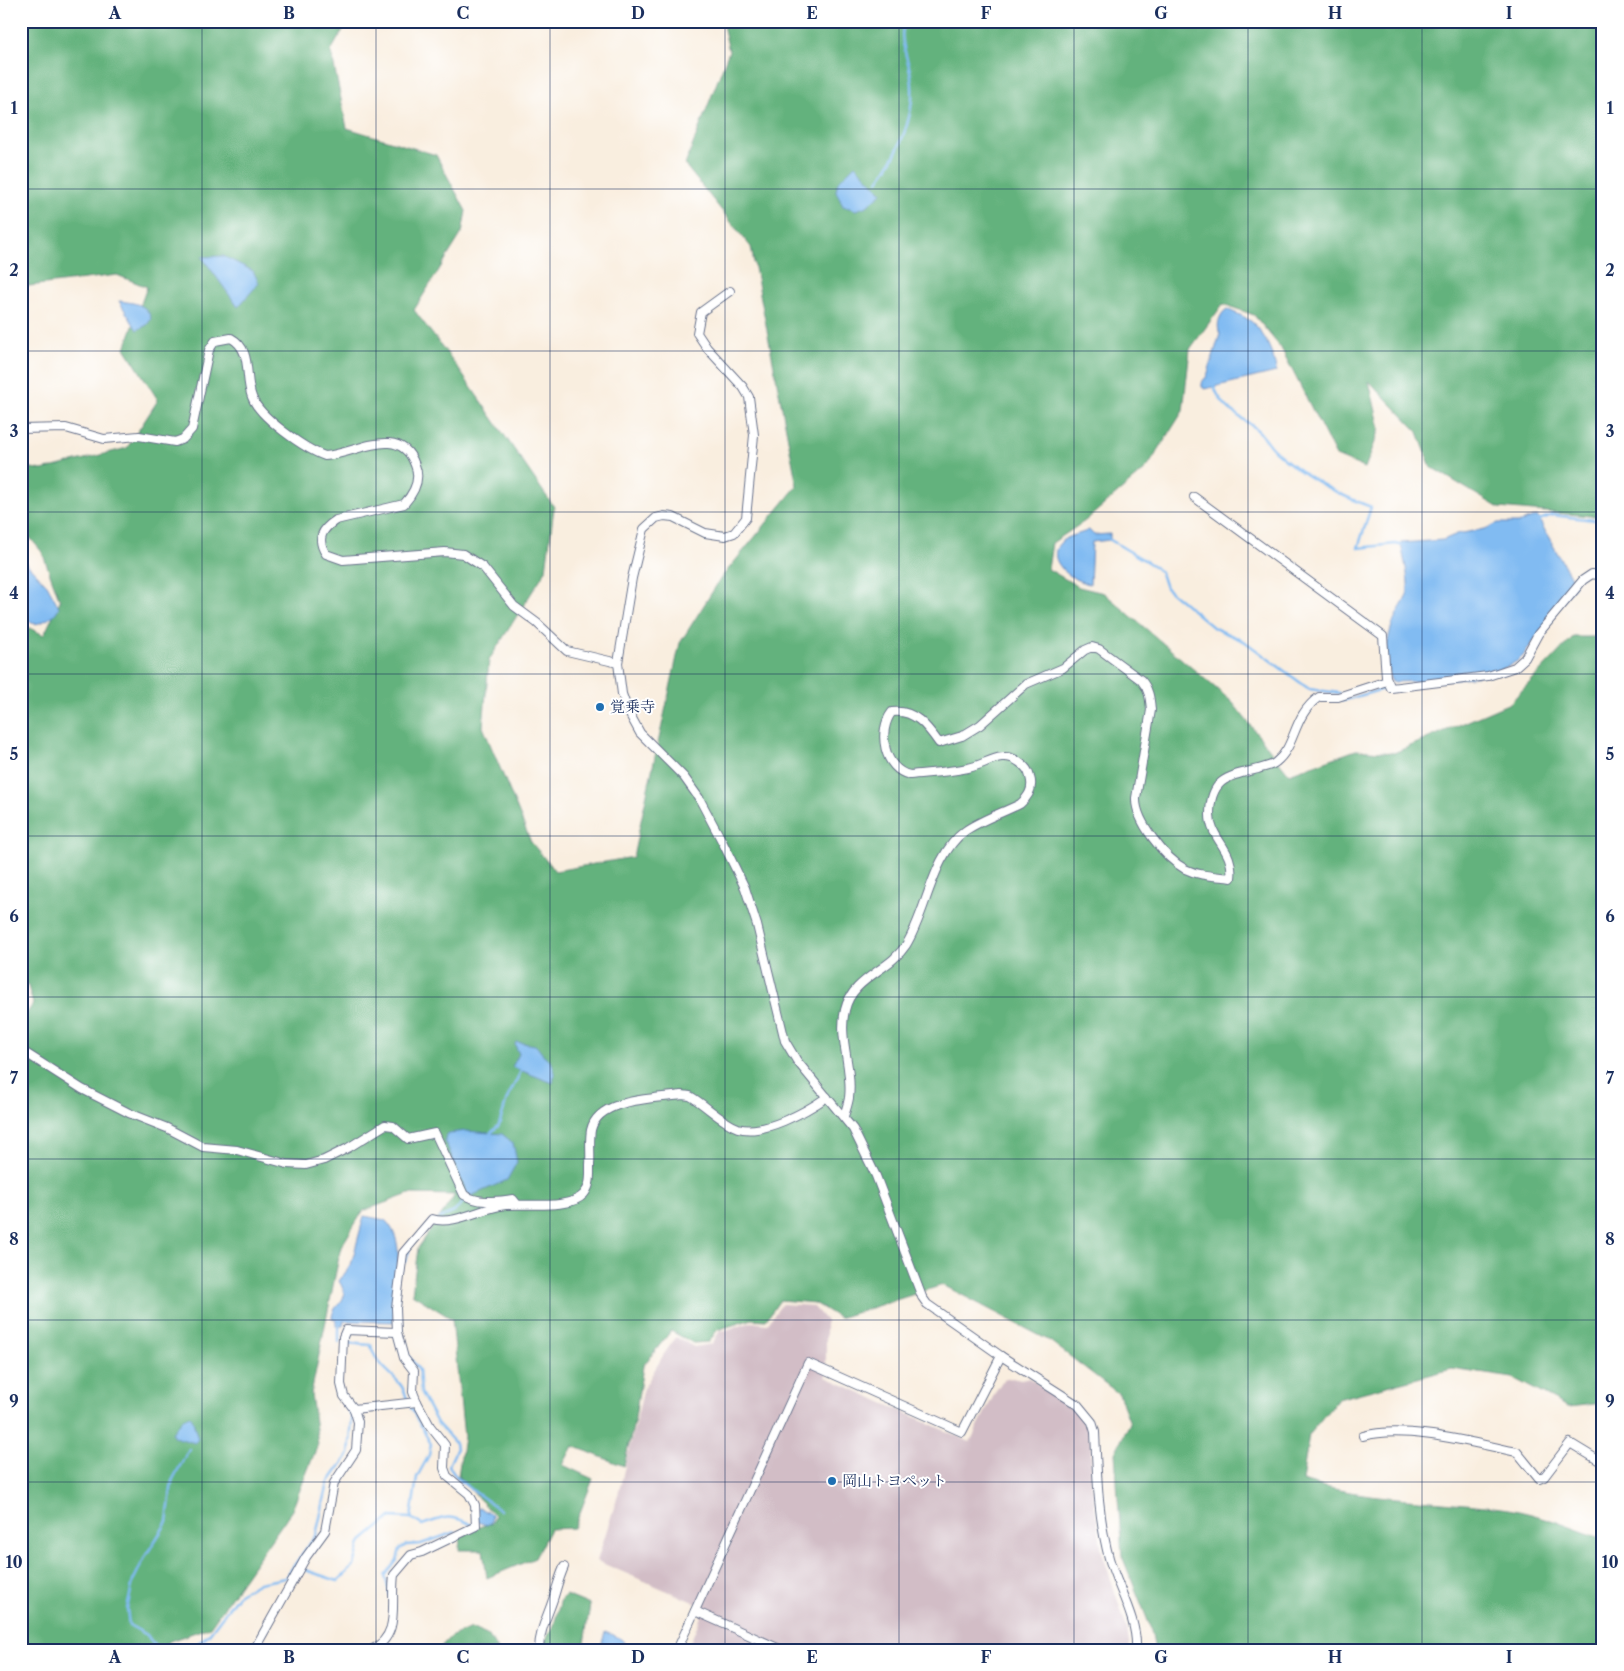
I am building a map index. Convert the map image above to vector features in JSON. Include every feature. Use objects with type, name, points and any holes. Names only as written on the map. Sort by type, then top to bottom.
[{"type":"street","points":[[730,291],[701,312],[697,333],[715,358],[743,387],[749,397],[754,435],[746,518],[734,533],[725,536],[705,533],[673,517],[664,516],[649,523],[641,538],[632,578],[618,663],[622,694],[628,711],[640,733],[684,777],[699,798],[745,888],[757,925],[785,1041],[797,1061],[844,1116],[876,1176],[922,1297],[927,1304],[1001,1356],[1078,1405],[1092,1422],[1095,1432],[1101,1521],[1109,1559],[1135,1634],[1136,1650]]},
{"type":"street","points":[[21,429],[66,428],[104,439],[138,436],[174,442],[183,439],[192,429],[209,350],[215,341],[223,338],[232,338],[239,342],[244,351],[251,396],[266,419],[325,456],[387,442],[398,446],[414,460],[417,469],[417,481],[410,498],[404,504],[336,520],[327,526],[321,534],[321,541],[326,554],[343,560],[445,552],[462,554],[483,567],[514,606],[537,623],[567,651],[618,663]]},
{"type":"street","points":[[1194,497],[1383,636],[1388,681],[1391,688],[1505,672],[1521,664],[1538,634],[1587,576],[1603,576]]},
{"type":"street","points":[[844,1116],[849,1097],[844,1011],[850,995],[860,984],[896,957],[906,945],[941,862],[951,846],[965,831],[1020,804],[1026,799],[1032,788],[1028,771],[1023,764],[1009,757],[999,756],[970,768],[910,775],[901,773],[894,768],[886,750],[884,729],[886,720],[892,712],[902,710],[913,714],[939,743],[962,736],[980,725],[1026,684],[1059,671],[1085,650],[1092,647],[1099,649],[1141,680],[1147,687],[1150,699],[1151,710],[1136,798],[1136,807],[1140,816],[1161,849],[1185,868],[1201,875],[1230,878],[1230,860],[1226,849],[1211,828],[1212,799],[1218,785],[1224,778],[1274,764],[1284,755],[1299,718],[1320,697],[1346,696],[1388,681]]},
{"type":"street","points":[[21,1050],[82,1089],[129,1113],[167,1128],[203,1147],[237,1150],[287,1164],[306,1165],[324,1160],[348,1148],[385,1125],[393,1126],[408,1138],[435,1133],[468,1197],[486,1202],[513,1199],[517,1204]]},
{"type":"street","points":[[371,1650],[383,1644],[390,1634],[394,1604],[394,1575],[411,1555],[450,1540],[476,1523],[475,1505],[469,1494],[447,1476],[444,1468],[445,1445],[430,1426],[413,1392],[414,1371],[404,1358],[397,1332],[397,1299],[403,1253],[432,1219],[450,1221],[490,1206],[562,1204],[575,1201],[584,1194],[590,1182],[591,1130],[598,1116],[612,1106],[682,1095],[690,1096],[738,1128],[758,1129],[770,1126],[815,1106],[827,1097]]},
{"type":"street","points":[[254,1650],[300,1569],[325,1531],[334,1483],[356,1450],[358,1422],[354,1409],[344,1396],[341,1384],[343,1338],[346,1330],[397,1332]]},
{"type":"street","points":[[677,1650],[808,1363],[962,1432],[1001,1356]]},
{"type":"street","points":[[354,1409],[417,1402]]},
{"type":"street","points":[[1363,1436],[1380,1431],[1444,1437],[1517,1452],[1539,1479],[1544,1477],[1570,1443],[1603,1463]]},
{"type":"street","points":[[539,1650],[544,1622],[555,1593],[556,1583],[564,1567]]},
{"type":"street","points":[[695,1611],[782,1650]]},
{"type":"shaded area","points":[[782,1304],[813,1306],[826,1321],[826,1377],[970,1442],[1003,1380],[1029,1378],[1082,1416],[1089,1428],[1091,1441],[1091,1481],[1102,1552],[1127,1629],[1130,1650],[687,1650],[705,1607],[597,1561],[618,1495],[644,1388],[676,1337],[694,1347],[712,1344],[719,1332],[752,1322],[767,1324]]},
{"type":"green space","points":[[21,21],[348,21],[331,51],[347,128],[436,155],[466,211],[462,233],[414,310],[453,361],[554,507],[546,570],[489,660],[483,727],[531,842],[555,871],[633,857],[680,643],[721,578],[797,486],[751,247],[685,165],[729,51],[722,21],[1603,21],[1603,517],[1499,508],[1431,467],[1418,432],[1369,381],[1380,429],[1365,468],[1336,456],[1281,348],[1254,315],[1223,304],[1190,349],[1183,411],[1147,468],[1085,521],[1052,543],[1048,569],[1079,587],[1104,593],[1232,702],[1289,774],[1356,750],[1394,753],[1510,703],[1573,637],[1603,637],[1603,1403],[1568,1407],[1513,1378],[1452,1369],[1338,1399],[1309,1434],[1302,1481],[1327,1488],[1378,1496],[1520,1511],[1603,1539],[1603,1650],[1155,1650],[1150,1626],[1122,1556],[1115,1453],[1130,1423],[1119,1394],[1050,1341],[943,1285],[839,1318],[815,1303],[780,1300],[766,1320],[752,1319],[717,1330],[709,1342],[693,1343],[671,1331],[643,1366],[635,1418],[624,1466],[573,1446],[563,1465],[593,1479],[574,1528],[550,1529],[535,1558],[487,1578],[483,1550],[459,1550],[460,1537],[476,1528],[492,1523],[495,1516],[458,1476],[464,1437],[452,1319],[412,1294],[418,1248],[455,1195],[409,1194],[363,1211],[341,1247],[311,1394],[318,1444],[292,1510],[210,1627],[170,1641],[155,1650],[21,1650],[21,1022],[33,1004],[28,986],[21,979],[21,624],[44,635],[60,601],[42,552],[21,527],[21,466],[42,470],[127,448],[158,400],[125,348],[147,287],[117,275],[21,287]]},
{"type":"green space","points":[[566,1595],[590,1605],[583,1650],[540,1650],[554,1625],[561,1599]]},
{"type":"green space","points":[[471,1628],[489,1636],[497,1650],[438,1650],[450,1637]]},
{"type":"water","points":[[855,165],[882,193],[867,206],[856,210],[843,206],[836,191],[838,182]]},
{"type":"water","points":[[223,256],[253,271],[259,283],[238,307],[202,257]]},
{"type":"water","points":[[119,301],[143,307],[151,319],[147,325],[137,330]]},
{"type":"water","points":[[1227,309],[1246,318],[1259,329],[1271,351],[1276,372],[1205,389],[1202,387],[1202,382],[1207,376],[1220,334],[1219,320]]},
{"type":"water","points":[[1537,516],[1575,585],[1523,656],[1511,665],[1480,675],[1442,680],[1392,682],[1386,659],[1388,641],[1392,625],[1408,590],[1407,572],[1401,543],[1443,540],[1457,534],[1485,529],[1498,523],[1518,523]]},
{"type":"water","points":[[1089,530],[1094,535],[1110,534],[1110,540],[1092,542],[1090,584],[1069,575],[1062,569],[1056,556],[1056,549],[1061,542]]},
{"type":"water","points":[[21,558],[47,585],[59,607],[52,616],[42,622],[33,624],[27,619],[23,611],[21,600]]},
{"type":"water","points":[[516,1042],[535,1045],[552,1063],[554,1068],[553,1083],[512,1067],[519,1054],[515,1045]]},
{"type":"water","points":[[466,1131],[502,1134],[513,1143],[517,1162],[507,1180],[471,1196],[467,1193],[445,1141],[446,1135],[449,1133]]},
{"type":"water","points":[[364,1216],[385,1220],[393,1230],[397,1242],[398,1268],[394,1322],[344,1321],[343,1326],[336,1326],[336,1320],[332,1319],[333,1313],[344,1294],[339,1281],[351,1265]]},
{"type":"water","points":[[190,1416],[198,1439],[195,1443],[174,1437],[172,1433],[183,1419]]},
{"type":"water","points":[[479,1507],[492,1515],[491,1522],[487,1525],[477,1522],[477,1508]]},
{"type":"water","points":[[605,1632],[620,1638],[624,1642],[621,1650],[600,1650]]},
{"type":"waterway","points":[[878,181],[893,158],[909,118],[912,90],[910,70],[902,35],[905,21]]},
{"type":"waterway","points":[[1213,382],[1224,404],[1258,431],[1272,448],[1286,460],[1320,484],[1371,507],[1358,548],[1395,544],[1404,546]]},
{"type":"waterway","points":[[1537,521],[1552,515],[1603,521]]},
{"type":"waterway","points":[[1107,538],[1154,566],[1161,573],[1166,588],[1214,628],[1244,641],[1309,689],[1339,693]]},
{"type":"waterway","points":[[1342,701],[1383,689]]},
{"type":"waterway","points":[[488,1136],[499,1125],[507,1099],[522,1069]]},
{"type":"waterway","points":[[440,1218],[454,1212],[467,1198]]},
{"type":"waterway","points":[[405,1262],[409,1251]]},
{"type":"waterway","points":[[339,1323],[339,1342]]},
{"type":"waterway","points":[[345,1343],[371,1345],[375,1356],[402,1387],[408,1402]]},
{"type":"waterway","points":[[405,1346],[407,1354],[419,1370],[421,1393],[437,1423],[455,1443],[456,1450],[449,1465],[452,1472],[464,1484],[500,1510]]},
{"type":"waterway","points":[[190,1650],[209,1634],[239,1594],[259,1583],[285,1578],[316,1535],[328,1483],[349,1454],[352,1418],[340,1395],[338,1384]]},
{"type":"waterway","points":[[302,1569],[338,1581],[354,1566],[360,1543],[391,1517],[411,1518],[417,1477],[429,1455],[431,1444],[411,1408]]},
{"type":"waterway","points":[[157,1650],[147,1635],[129,1625],[127,1609],[133,1581],[146,1555],[167,1522],[172,1481],[189,1449]]},
{"type":"waterway","points":[[411,1518],[422,1525],[447,1518],[458,1519],[472,1525]]},
{"type":"waterway","points":[[390,1595],[385,1576],[397,1560],[400,1549],[406,1545],[421,1544],[455,1532]]},
{"type":"place","name":"覚乗寺","points":[[600,707]]},
{"type":"place","name":"岡山トヨペット","points":[[832,1481]]}]
